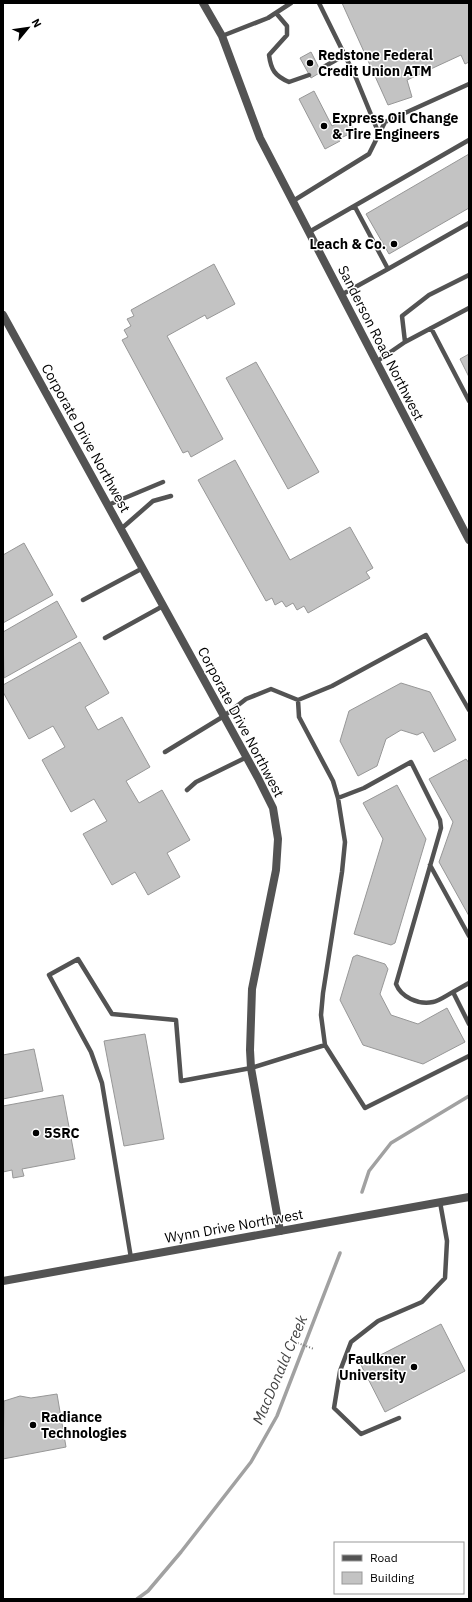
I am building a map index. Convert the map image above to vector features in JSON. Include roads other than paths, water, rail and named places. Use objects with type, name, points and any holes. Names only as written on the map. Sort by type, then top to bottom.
[{"type":"street","name":"Sanderson Road Northwest","points":[[203,3],[222,36],[260,138],[469,540]]},
{"type":"street","name":"Corporate Drive Northwest","points":[[3,315],[247,757],[273,808],[278,839],[276,870],[252,989],[249,1030],[251,1068],[280,1231]]},
{"type":"street","name":"Wynn Drive Northwest","points":[[3,1281],[469,1197]]},
{"type":"lane","points":[[222,36],[276,13],[291,3]]},
{"type":"lane","points":[[319,3],[345,55],[379,134]]},
{"type":"lane","points":[[276,13],[287,26],[287,35],[269,55],[273,72],[278,78],[289,82],[309,74]]},
{"type":"lane","points":[[320,69],[345,55]]},
{"type":"lane","points":[[293,202],[369,154],[385,122],[469,84]]},
{"type":"lane","points":[[309,232],[355,207],[469,140]]},
{"type":"lane","points":[[355,207],[388,269]]},
{"type":"lane","points":[[341,295],[469,223]]},
{"type":"lane","points":[[405,342],[402,316],[430,296],[469,275]]},
{"type":"lane","points":[[376,362],[405,342],[469,308]]},
{"type":"lane","points":[[431,328],[469,400]]},
{"type":"lane","points":[[108,505],[163,482]]},
{"type":"lane","points":[[121,529],[153,501],[170,496]]},
{"type":"lane","points":[[83,600],[143,568]]},
{"type":"lane","points":[[105,638],[163,606]]},
{"type":"lane","points":[[165,752],[224,716],[246,699],[271,689],[298,700],[332,686],[426,635],[469,710]]},
{"type":"lane","points":[[298,700],[299,718],[333,781],[338,798],[345,842],[342,872],[323,993],[321,1015],[325,1044],[365,1108],[469,1056]]},
{"type":"lane","points":[[187,790],[196,782],[247,757]]},
{"type":"lane","points":[[338,798],[364,788],[411,762],[440,820],[441,828],[396,984],[399,991],[405,997],[420,1001],[433,1002],[469,983]]},
{"type":"lane","points":[[430,865],[469,936]]},
{"type":"lane","points":[[131,1258],[102,1083],[91,1052],[49,975],[78,959],[112,1014],[176,1020],[181,1081],[251,1068],[325,1044]]},
{"type":"lane","points":[[452,992],[469,1024]]},
{"type":"lane","points":[[399,1418],[361,1434],[334,1408],[340,1371],[350,1342],[378,1321],[422,1302],[444,1278],[447,1241],[440,1202]]},
{"type":"waterway","name":"MacDonald Creek","points":[[362,1192],[369,1171],[391,1143],[469,1096]]},
{"type":"waterway","name":"MacDonald Creek","points":[[137,1599],[148,1591],[181,1552],[251,1462],[277,1416],[340,1253]]},
{"type":"place","name":"Redstone Federal Credit Union ATM","points":[[310,63]]},
{"type":"place","name":"Express Oil Change & Tire Engineers","points":[[324,126]]},
{"type":"place","name":"Leach & Co.","points":[[394,244]]},
{"type":"place","name":"5SRC","points":[[36,1133]]},
{"type":"place","name":"Faulkner University","points":[[414,1367]]},
{"type":"place","name":"Radiance Technologies","points":[[33,1425]]}]
